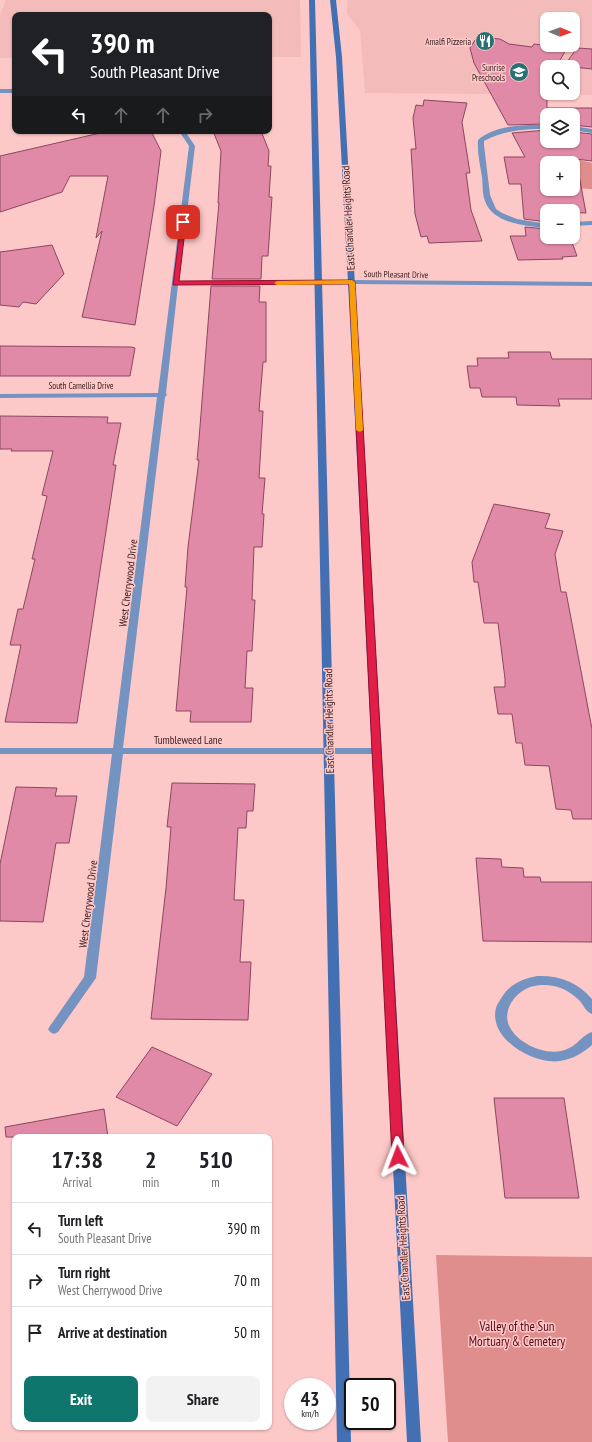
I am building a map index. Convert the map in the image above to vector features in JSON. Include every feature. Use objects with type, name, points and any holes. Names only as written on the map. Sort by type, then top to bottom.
[{"type":"main road","name":"East Chandler Heights Road","points":[[312,0],[330,751],[344,1442]]},
{"type":"main road","name":"East Chandler Heights Road","points":[[333,0],[352,282],[414,1442]]},
{"type":"street","points":[[0,91],[12,91]]},
{"type":"street","points":[[540,127],[497,131],[481,140],[480,152],[490,205],[499,214],[521,222],[540,225]]},
{"type":"street","points":[[580,129],[592,131]]},
{"type":"street","name":"West Cherrywood Drive","points":[[54,1029],[90,978],[163,395],[192,146],[184,134]]},
{"type":"street","points":[[580,224],[592,223]]},
{"type":"street","name":"South Pleasant Drive","points":[[176,283],[352,282],[592,284]]},
{"type":"street","name":"South Camellia Drive","points":[[0,396],[163,395]]},
{"type":"street","name":"Tumbleweed Lane","points":[[0,752],[376,751]]},
{"type":"street","points":[[592,1008],[579,992],[566,985],[539,981],[526,983],[515,989],[506,997],[501,1008],[502,1021],[507,1033],[516,1044],[529,1052],[545,1056],[561,1056],[575,1052],[587,1045],[592,1037]]},
{"type":"shaded area","points":[[6,0],[300,0],[301,57],[272,57],[272,12],[12,12],[12,58],[0,58],[0,15]]},
{"type":"shaded area","points":[[347,0],[592,0],[592,95],[580,95],[580,60],[540,60],[540,95],[365,93],[360,30],[347,14]]},
{"type":"green space","points":[[580,160],[592,163],[592,189],[580,188]]},
{"type":"green space","name":"Valley of the Sun Mortuary & Cemetery","points":[[436,1255],[592,1257],[592,1442],[448,1442]]},
{"type":"building","points":[[488,38],[500,39],[509,44],[532,47],[534,44],[540,45],[540,52],[565,52],[560,60],[540,60],[540,100],[547,100],[547,108],[540,108],[540,124],[508,125],[474,63],[470,48],[475,40]]},
{"type":"building","points":[[580,48],[592,49],[592,69],[580,68],[580,60],[568,60],[574,52],[580,52]]},
{"type":"building","points":[[424,100],[467,103],[462,122],[470,173],[466,173],[471,210],[482,241],[429,243],[427,236],[421,237],[415,214],[411,149],[416,149],[413,118],[416,105],[423,106]]},
{"type":"building","points":[[580,108],[592,108],[592,127],[580,126]]},
{"type":"building","points":[[540,131],[540,148],[580,148],[580,133],[592,134],[592,161],[580,160],[580,156],[540,156],[540,196],[580,196],[580,181],[586,213],[580,213],[580,204],[540,204],[540,221],[524,219],[521,184],[509,184],[504,157],[525,157],[512,133]]},
{"type":"building","points":[[96,134],[152,134],[161,151],[154,206],[135,325],[82,317],[102,231],[96,238],[108,176],[70,176],[62,192],[0,212],[0,156]]},
{"type":"building","points":[[214,134],[262,134],[269,151],[268,166],[271,166],[269,197],[272,197],[268,256],[262,256],[261,279],[212,279],[219,203],[221,151]]},
{"type":"building","points":[[525,227],[540,228],[540,244],[573,244],[577,256],[562,257],[563,259],[518,260],[510,236],[526,236]]},
{"type":"building","points":[[52,245],[64,274],[36,304],[23,302],[19,307],[0,305],[0,252]]},
{"type":"building","points":[[211,286],[260,286],[259,302],[266,302],[266,362],[263,362],[259,411],[263,411],[259,478],[265,478],[262,514],[264,514],[262,547],[254,547],[252,600],[255,600],[252,651],[247,651],[245,688],[253,688],[251,722],[190,722],[191,711],[176,711],[187,587],[185,587],[188,547],[199,460],[197,460]]},
{"type":"building","points":[[0,346],[135,348],[130,376],[0,376]]},
{"type":"building","points":[[508,352],[550,352],[552,359],[592,359],[592,399],[558,399],[560,406],[517,405],[516,397],[482,397],[480,388],[470,388],[467,366],[478,366],[477,358],[509,358]]},
{"type":"building","points":[[0,416],[108,417],[107,423],[121,423],[113,465],[116,465],[77,723],[5,722],[21,645],[10,645],[18,609],[23,609],[35,559],[32,559],[47,496],[42,495],[53,451],[11,451],[12,449],[0,449]]},
{"type":"building","points":[[494,504],[550,514],[545,528],[563,531],[555,554],[561,592],[566,592],[592,729],[592,819],[573,819],[571,810],[556,809],[549,766],[525,765],[522,743],[516,743],[512,714],[498,714],[494,687],[505,687],[505,679],[498,623],[484,623],[478,582],[474,582],[472,562]]},
{"type":"building","points":[[172,783],[255,784],[253,811],[247,811],[246,828],[238,828],[234,900],[244,900],[240,962],[251,962],[248,1020],[151,1019],[166,888],[171,827],[167,827]]},
{"type":"building","points":[[16,787],[57,788],[55,796],[77,796],[69,843],[56,843],[43,922],[0,921],[0,864]]},
{"type":"building","points":[[476,858],[501,859],[502,867],[523,868],[524,877],[540,877],[541,882],[592,882],[592,942],[483,941]]},
{"type":"building","points":[[152,1047],[212,1074],[177,1126],[116,1097]]},
{"type":"building","points":[[494,1098],[564,1098],[579,1198],[505,1198]]},
{"type":"building","points":[[104,1109],[108,1134],[12,1134],[12,1137],[6,1137],[5,1127]]},
{"type":"slow traffic","points":[[277,283],[352,282],[360,430]]},
{"type":"place","name":"Amalfi Pizzeria","points":[[485,41]]},
{"type":"place","name":"Sunrise Preschools","points":[[519,72]]},
{"type":"route","points":[[183,222],[176,283],[352,282],[398,1157]]}]
